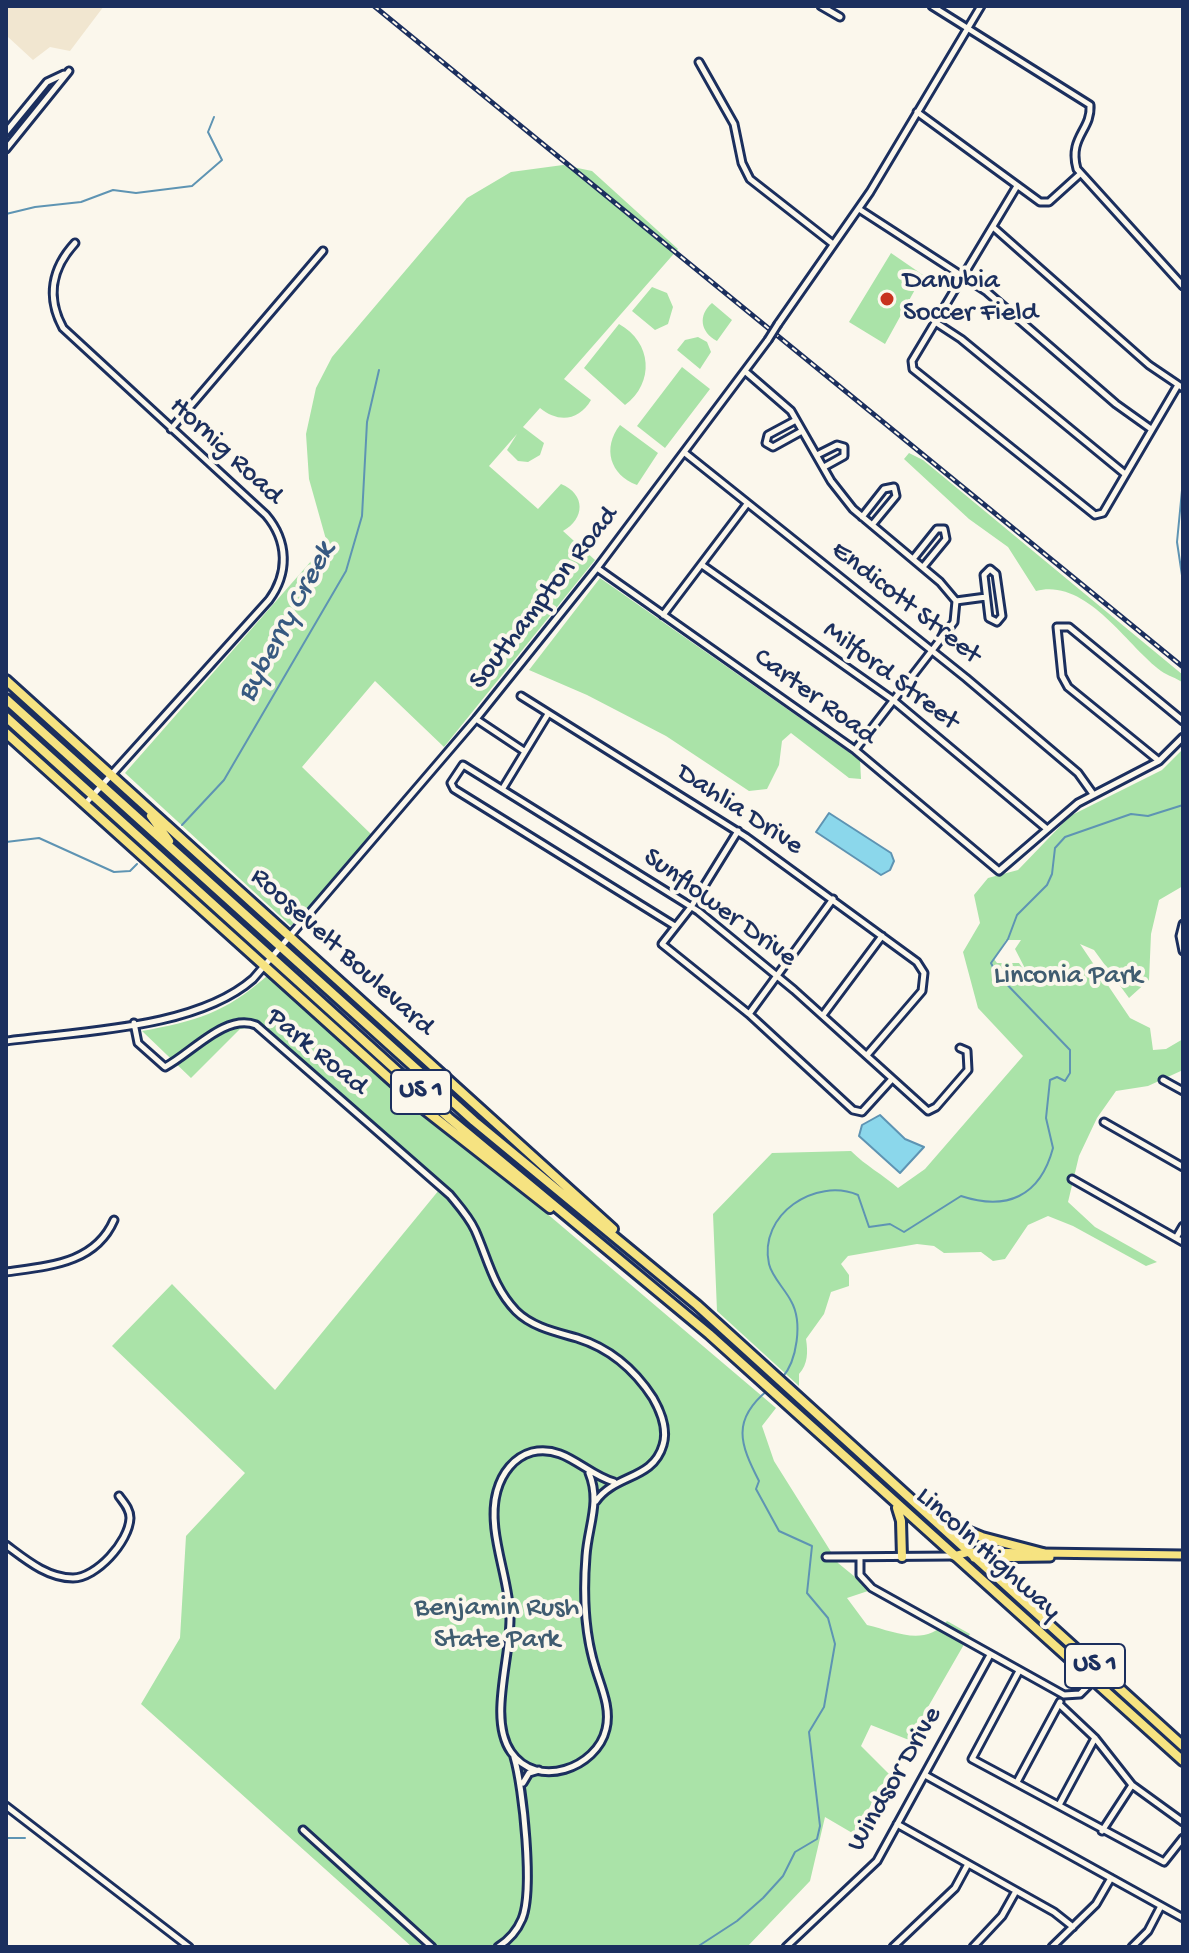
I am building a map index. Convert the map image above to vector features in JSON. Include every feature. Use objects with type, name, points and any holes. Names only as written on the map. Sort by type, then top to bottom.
[{"type":"highway","name":"Roosevelt Boulevard","points":[[6,680],[645,1261],[772,1372]]},
{"type":"highway","name":"Roosevelt Boulevard","points":[[6,699],[474,1121],[645,1261]]},
{"type":"highway","name":"Roosevelt Boulevard","points":[[6,717],[449,1118],[762,1382]]},
{"type":"highway","name":"Roosevelt Boulevard","points":[[6,733],[430,1115],[523,1190],[573,1223]]},
{"type":"highway","points":[[142,803],[179,855]]},
{"type":"highway","points":[[123,839],[170,865]]},
{"type":"highway","name":"Lincoln Highway","points":[[772,1372],[1183,1746]]},
{"type":"highway","name":"Lincoln Highway","points":[[762,1382],[1183,1761]]},
{"type":"highway","points":[[892,1501],[901,1521],[902,1557]]},
{"type":"highway","points":[[929,1514],[969,1533],[1043,1553]]},
{"type":"highway","points":[[998,1578],[996,1565],[1004,1557]]},
{"type":"main road","points":[[954,1556],[1043,1553],[1116,1555]]},
{"type":"main road","points":[[972,1555],[1183,1555]]},
{"type":"street","points":[[821,6],[840,17]]},
{"type":"street","points":[[932,6],[1084,100],[1091,110],[1074,148],[1080,174],[1183,286]]},
{"type":"street","name":"Southampton Road","points":[[6,1041],[187,1014],[211,1006],[241,988],[264,966],[476,719],[597,568],[746,372],[859,209],[981,6]]},
{"type":"street","points":[[699,62],[734,124],[742,163],[750,179],[834,244]]},
{"type":"street","points":[[6,132],[47,82],[69,71],[6,149]]},
{"type":"street","points":[[917,112],[1040,202],[1047,202],[1080,174]]},
{"type":"street","points":[[993,227],[1149,365],[1180,386],[1151,429],[1103,513],[1091,515],[913,369],[912,361],[1017,186]]},
{"type":"street","points":[[859,209],[987,292],[1116,404],[1151,429]]},
{"type":"street","name":"Hornig Road","points":[[75,243],[60,262],[53,286],[55,311],[63,328],[271,521],[283,545],[283,572],[269,600],[85,804]]},
{"type":"street","points":[[171,429],[323,251]]},
{"type":"street","points":[[935,322],[961,339],[1125,474]]},
{"type":"street","points":[[746,372],[778,398],[796,420],[838,491],[862,517],[923,567],[956,601],[956,617],[855,750]]},
{"type":"street","points":[[796,420],[768,435],[766,443],[773,447],[802,431]]},
{"type":"street","points":[[817,456],[839,445],[845,449],[844,456],[824,467]]},
{"type":"street","name":"Endicott Street","points":[[685,453],[1078,773],[1093,794]]},
{"type":"street","points":[[862,517],[886,487],[895,488],[896,496],[872,525]]},
{"type":"street","points":[[663,615],[747,504]]},
{"type":"street","points":[[913,559],[937,529],[944,529],[946,539],[923,567]]},
{"type":"street","name":"Milford Street","points":[[702,565],[893,700],[1047,829]]},
{"type":"street","name":"Carter Road","points":[[597,568],[855,750],[999,871],[1047,829]]},
{"type":"street","points":[[990,569],[996,574],[1002,616],[1000,621],[989,618],[986,597],[984,575],[990,569]]},
{"type":"street","points":[[956,601],[986,597]]},
{"type":"street","points":[[1159,761],[1068,687],[1062,676],[1056,631],[1063,625],[1069,627],[1183,721]]},
{"type":"street","name":"Dahlia Drive","points":[[521,696],[738,831],[917,962],[924,973],[922,991],[867,1055]]},
{"type":"street","points":[[503,788],[548,714]]},
{"type":"street","points":[[476,719],[524,751]]},
{"type":"street","points":[[1047,829],[1093,794],[1159,761],[1183,737]]},
{"type":"street","name":"Sunflower Drive","points":[[675,926],[454,789],[451,783],[463,765],[691,907],[777,976],[932,1111],[968,1070],[967,1051],[960,1048]]},
{"type":"street","points":[[738,831],[691,907],[662,944],[749,1014],[857,1112],[862,1112],[892,1079]]},
{"type":"street","points":[[749,1014],[833,899]]},
{"type":"street","points":[[1183,924],[1180,936],[1183,951]]},
{"type":"street","points":[[822,1015],[882,936]]},
{"type":"street","name":"Park Road","points":[[134,1023],[138,1043],[165,1067],[228,1025],[246,1021],[256,1025],[438,1181],[474,1227],[491,1275],[519,1314],[541,1327],[601,1348],[636,1376],[657,1405],[665,1434],[661,1450],[642,1474],[615,1482]]},
{"type":"street","points":[[1163,1080],[1183,1091]]},
{"type":"street","points":[[1104,1122],[1183,1167]]},
{"type":"street","points":[[1072,1179],[1183,1242]]},
{"type":"street","points":[[6,1272],[74,1259],[102,1242],[114,1220]]},
{"type":"street","points":[[1176,1238],[1183,1226]]},
{"type":"street","points":[[522,1787],[499,1725],[510,1615],[494,1515],[496,1492],[503,1474],[514,1461],[531,1452],[564,1454],[589,1473],[615,1482],[596,1501]]},
{"type":"street","points":[[498,1947],[514,1933],[525,1910],[523,1779],[539,1770],[574,1768],[600,1746],[606,1731],[606,1705],[593,1661],[584,1605],[586,1551],[596,1501],[589,1473]]},
{"type":"street","points":[[6,1545],[53,1575],[69,1578],[93,1573],[128,1528],[130,1515],[119,1496]]},
{"type":"street","points":[[826,1557],[954,1556]]},
{"type":"street","points":[[860,1557],[859,1571],[868,1586],[1064,1695],[1080,1694],[1093,1680]]},
{"type":"street","name":"Windsor Drive","points":[[786,1947],[877,1861],[990,1655]]},
{"type":"street","points":[[1019,1671],[972,1759],[1164,1862],[1183,1838]]},
{"type":"street","points":[[1017,1782],[1064,1695]]},
{"type":"street","points":[[1059,1704],[1095,1738],[1132,1785],[1183,1822]]},
{"type":"street","points":[[1059,1805],[1095,1738]]},
{"type":"street","points":[[513,1756],[539,1770]]},
{"type":"street","points":[[925,1775],[1183,1918]]},
{"type":"street","points":[[1102,1831],[1132,1785]]},
{"type":"street","points":[[6,1806],[189,1947]]},
{"type":"street","points":[[897,1824],[1054,1912],[1073,1927]]},
{"type":"street","points":[[303,1830],[432,1947]]},
{"type":"street","points":[[893,1947],[955,1888],[968,1864]]},
{"type":"street","points":[[1052,1947],[1096,1904],[1111,1878]]},
{"type":"street","points":[[973,1947],[1002,1916],[1016,1891]]},
{"type":"street","points":[[1132,1947],[1148,1931],[1161,1906]]},
{"type":"shaded area","points":[[6,6],[104,6],[70,51],[50,47],[33,60],[8,37]]},
{"type":"green space","points":[[563,165],[592,171],[678,249],[564,379],[591,400],[586,407],[568,418],[554,416],[540,408],[523,427],[544,443],[540,455],[528,462],[518,461],[507,450],[517,434],[489,466],[538,509],[561,484],[569,488],[580,507],[575,520],[563,531],[595,560],[444,747],[375,681],[302,767],[373,836],[291,926],[125,773],[327,543],[309,479],[306,434],[316,388],[332,357],[467,198],[511,172]]},
{"type":"green space","name":"Danubia Soccer Field","points":[[891,253],[923,275],[885,344],[849,322]]},
{"type":"green space","points":[[652,287],[667,293],[673,307],[668,324],[655,330],[632,311]]},
{"type":"green space","points":[[712,303],[732,320],[717,341],[707,333],[703,323],[704,313]]},
{"type":"green space","points":[[619,324],[638,341],[646,363],[641,386],[625,405],[584,368]]},
{"type":"green space","points":[[698,337],[707,342],[711,352],[700,369],[677,350],[685,340]]},
{"type":"green space","points":[[682,367],[710,389],[665,448],[637,426]]},
{"type":"green space","points":[[620,425],[658,453],[637,485],[620,475],[612,460],[611,443]]},
{"type":"green space","points":[[909,453],[923,460],[1183,675],[1183,683],[1161,671],[1089,604],[1072,594],[1055,590],[1036,591],[1008,547],[969,519],[904,459]]},
{"type":"green space","points":[[600,578],[860,760],[861,779],[849,778],[791,733],[782,741],[779,765],[767,789],[749,791],[666,736],[587,695],[529,670]]},
{"type":"green space","name":"Linconia Park","points":[[1183,749],[1183,886],[1159,900],[1151,934],[1149,980],[1129,998],[1094,950],[1080,944],[1130,1018],[1150,1028],[1153,1050],[1166,1049],[1183,1039],[1183,1070],[1148,1086],[1116,1091],[1097,1118],[1079,1156],[1068,1202],[1095,1227],[1157,1262],[1146,1266],[1073,1226],[1048,1216],[1028,1225],[1005,1259],[993,1261],[981,1252],[944,1253],[934,1246],[917,1244],[848,1256],[841,1264],[849,1275],[849,1286],[831,1292],[824,1314],[806,1339],[807,1358],[799,1374],[799,1386],[717,1311],[713,1214],[772,1153],[851,1151],[898,1188],[925,1169],[1023,1056],[978,1008],[963,952],[980,923],[974,895],[988,878],[1018,870],[1070,816],[1162,770]],"holes":[[[1006,940],[1021,940],[1015,949],[1031,980],[1019,963],[997,963],[994,959]]]},
{"type":"green space","name":"Benjamin Rush State Park","points":[[267,976],[776,1408],[762,1426],[774,1461],[838,1563],[871,1590],[847,1598],[867,1625],[920,1636],[938,1629],[947,1621],[970,1634],[909,1740],[871,1725],[861,1746],[889,1774],[854,1834],[825,1817],[810,1881],[747,1947],[412,1947],[141,1704],[180,1638],[186,1536],[245,1473],[112,1346],[172,1284],[275,1390],[439,1190],[262,1026],[240,1029],[191,1078],[142,1031],[209,1014],[237,999]]},
{"type":"water","points":[[829,813],[891,853],[894,861],[890,870],[881,875],[816,832]]},
{"type":"water","points":[[880,1115],[905,1139],[924,1147],[900,1173],[859,1136],[862,1125]]},
{"type":"waterway","points":[[6,214],[81,202],[113,190],[136,193],[192,186],[222,160],[208,132],[214,117]]},
{"type":"waterway","name":"Byberry Creek","points":[[182,825],[224,780],[346,571],[362,516],[367,422],[379,370]]},
{"type":"waterway","points":[[1183,480],[1177,542],[1183,582]]},
{"type":"waterway","points":[[782,1378],[795,1352],[797,1320],[791,1301],[769,1264],[768,1246],[772,1230],[781,1215],[794,1204],[825,1191],[858,1195],[869,1227],[890,1224],[904,1232],[961,1196],[993,1202],[1006,1200],[1030,1189],[1039,1178],[1053,1148],[1046,1118],[1050,1080],[1057,1077],[1065,1081],[1070,1073],[1070,1050],[996,973],[991,963],[1008,939],[1017,915],[1047,885],[1052,874],[1055,848],[1065,837],[1131,814],[1148,816],[1183,805]]},
{"type":"waterway","name":"Byberry Creek","points":[[6,842],[39,838],[114,872],[130,871],[137,864]]},
{"type":"waterway","points":[[697,1947],[737,1921],[763,1898],[783,1876],[795,1852],[817,1839],[820,1826],[809,1732],[824,1707],[835,1644],[828,1618],[807,1593],[812,1546],[779,1531],[756,1489],[759,1481],[744,1444],[742,1433],[748,1412],[768,1390]]},
{"type":"waterway","points":[[6,1838],[25,1838]]},
{"type":"railway","points":[[374,6],[1183,667]]},
{"type":"place","name":"Danubia Soccer Field","points":[[887,299]]}]
